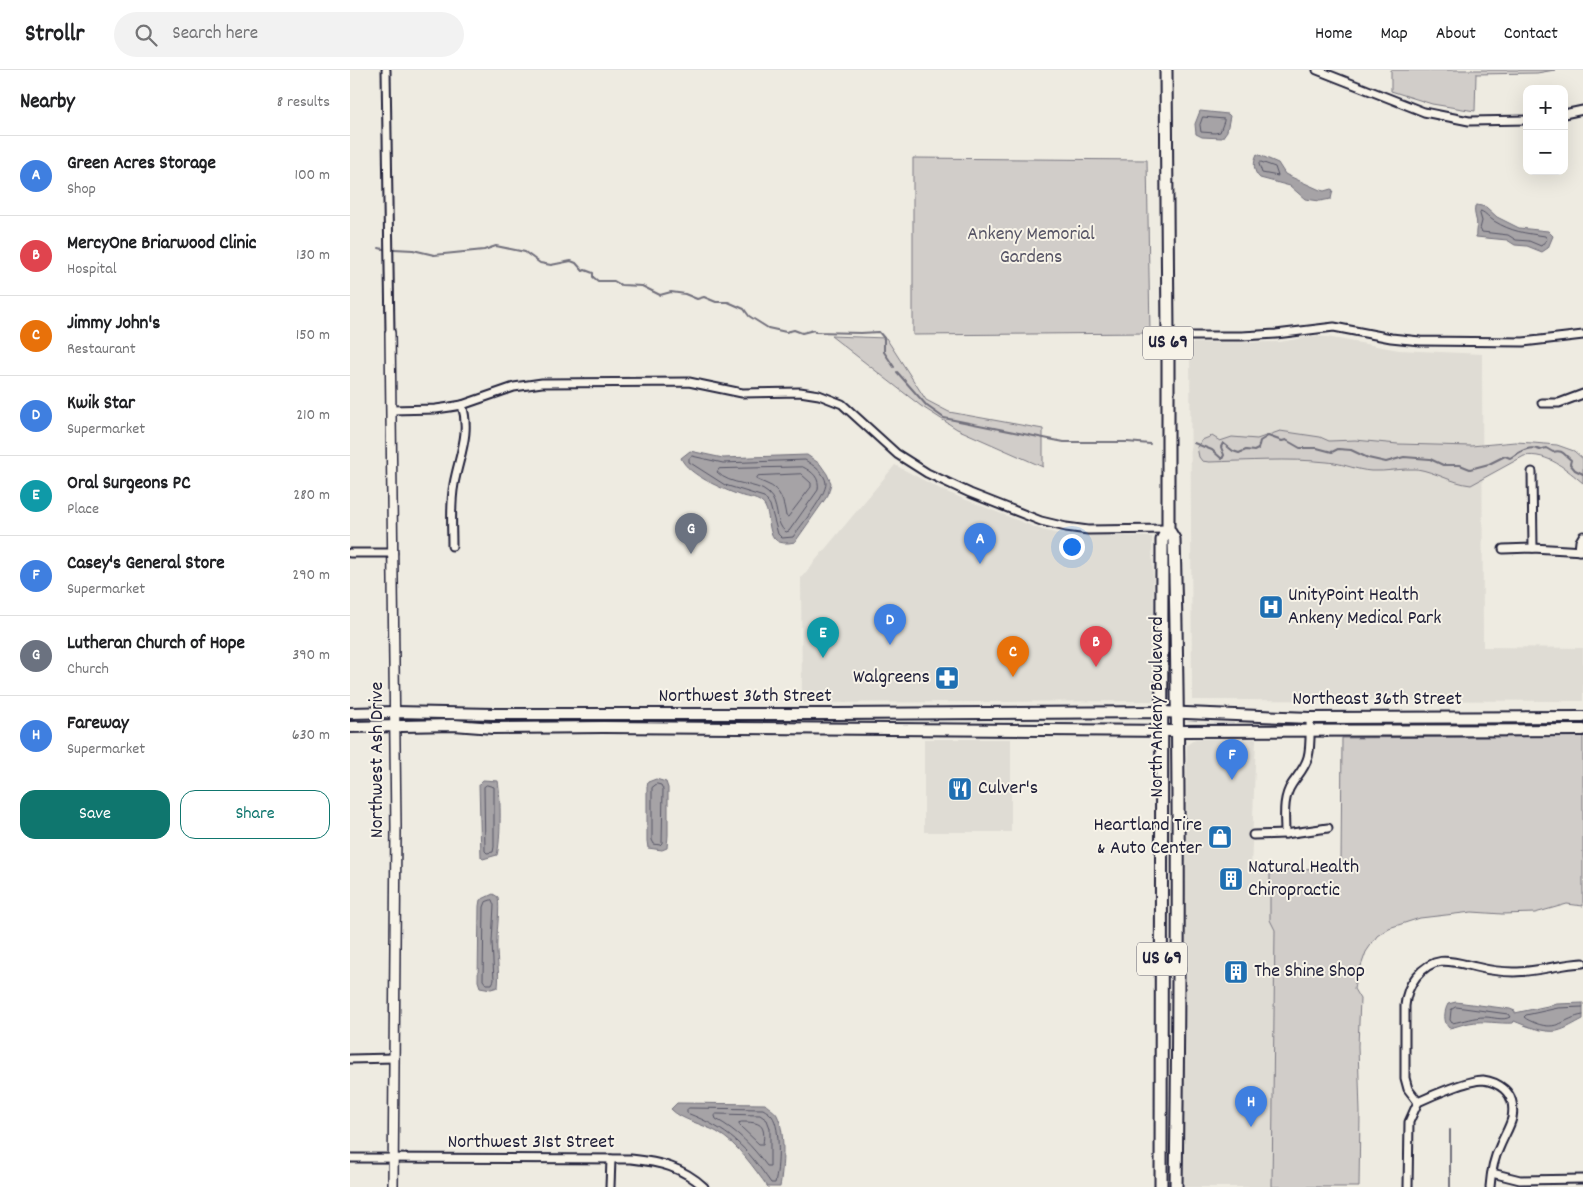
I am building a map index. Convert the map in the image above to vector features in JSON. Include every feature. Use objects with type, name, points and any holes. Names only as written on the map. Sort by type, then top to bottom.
[{"type":"main road","name":"North Ankeny Boulevard","points":[[1166,70],[1168,529],[1162,540],[1170,712],[1176,1187]]},
{"type":"main road","name":"Northwest 36th Street","points":[[350,713],[856,714],[1170,712]]},
{"type":"main road","name":"Northeast 36th Street","points":[[1170,712],[1310,718],[1583,717]]},
{"type":"main road","name":"Northwest 36th Street","points":[[350,727],[454,725],[493,728],[1170,731]]},
{"type":"main road","name":"Northeast 36th Street","points":[[1170,731],[1583,730]]},
{"type":"main road","name":"North Ankeny Boulevard","points":[[1161,1187],[1170,731]]},
{"type":"street","points":[[386,70],[390,333]]},
{"type":"street","points":[[1317,70],[1424,112],[1469,121],[1523,120]]},
{"type":"street","points":[[1568,113],[1583,110]]},
{"type":"street","points":[[1168,336],[1242,336],[1334,327],[1420,342],[1523,342],[1583,335]]},
{"type":"street","name":"Northwest Ash Drive","points":[[390,333],[395,712],[393,1187]]},
{"type":"street","points":[[391,410],[436,409],[462,405],[514,387],[542,383],[689,382],[742,393],[800,392],[819,395],[842,404],[897,454],[927,473],[970,493],[1041,521],[1088,530],[1168,529]]},
{"type":"street","points":[[1542,403],[1559,403],[1583,394]]},
{"type":"street","points":[[452,546],[453,486],[462,454],[466,429],[462,405]]},
{"type":"street","points":[[1532,472],[1533,548]]},
{"type":"street","points":[[1503,549],[1533,548],[1581,551],[1580,541],[1583,536]]},
{"type":"street","points":[[350,553],[393,553]]},
{"type":"street","points":[[1285,834],[1285,801],[1291,785],[1306,764],[1309,756],[1310,718]]},
{"type":"street","points":[[1253,834],[1285,834],[1328,828]]},
{"type":"street","points":[[1418,1102],[1408,1089],[1405,1078],[1405,1006],[1411,984],[1424,969],[1438,962],[1447,961],[1456,961],[1477,968],[1506,972],[1530,971],[1583,963]]},
{"type":"street","points":[[350,1059],[394,1058]]},
{"type":"street","points":[[1408,1187],[1409,1122],[1418,1102],[1431,1095],[1476,1080],[1493,1082],[1507,1092],[1511,1098],[1513,1113],[1512,1121],[1499,1146],[1490,1187]]},
{"type":"street","name":"Northwest 31st Street","points":[[350,1158],[611,1159],[656,1162],[682,1170],[704,1187]]},
{"type":"street","points":[[610,1187],[611,1159]]},
{"type":"street","points":[[1492,1173],[1520,1180],[1583,1179]]},
{"type":"shaded area","points":[[1314,336],[1399,350],[1482,354],[1483,647],[1583,648],[1583,701],[1192,700],[1190,343],[1280,342]]},
{"type":"shaded area","points":[[895,465],[944,491],[1042,530],[1055,533],[1152,537],[1156,701],[802,703],[801,578]]},
{"type":"shaded area","points":[[924,739],[1011,739],[1011,832],[924,832]]},
{"type":"shaded area","points":[[1195,739],[1256,739],[1251,870],[1270,872],[1270,920],[1275,930],[1272,1187],[1183,1187],[1187,745]]},
{"type":"green space","points":[[1391,70],[1555,70],[1537,73],[1476,74],[1475,111],[1432,104],[1391,91]]},
{"type":"green space","name":"Ankeny Memorial Gardens","points":[[913,158],[1147,160],[1150,333],[913,335]]},
{"type":"green space","points":[[831,336],[886,338],[926,400],[949,412],[1043,429],[1043,467],[957,429],[921,406]]},
{"type":"green space","points":[[1280,431],[1320,437],[1329,441],[1355,440],[1398,444],[1471,446],[1515,442],[1557,445],[1574,451],[1583,459],[1583,483],[1549,459],[1533,455],[1524,456],[1471,485],[1417,469],[1371,471],[1327,462],[1283,460],[1209,462],[1202,461],[1199,457],[1197,447],[1202,440],[1212,436],[1220,441],[1232,437],[1257,439]]},
{"type":"green space","points":[[1583,736],[1583,906],[1567,904],[1535,913],[1502,914],[1472,912],[1420,918],[1389,928],[1377,936],[1366,952],[1354,989],[1360,999],[1358,1046],[1360,1113],[1359,1187],[1272,1187],[1275,930],[1270,920],[1270,872],[1341,866],[1342,738]]},
{"type":"water","points":[[1200,111],[1228,114],[1230,116],[1227,131],[1222,138],[1202,137],[1196,134],[1195,124]]},
{"type":"water","points":[[1257,154],[1278,163],[1285,174],[1289,176],[1320,190],[1333,190],[1331,199],[1320,201],[1305,199],[1290,186],[1260,178],[1254,167]]},
{"type":"water","points":[[1475,206],[1486,207],[1497,217],[1519,228],[1548,231],[1553,236],[1548,248],[1542,252],[1527,246],[1515,245],[1507,240],[1476,237]]},
{"type":"water","points":[[690,451],[723,458],[807,455],[820,464],[827,474],[831,483],[828,495],[795,542],[784,543],[777,541],[772,535],[768,514],[761,502],[724,489],[698,476],[681,458]]},
{"type":"water","points":[[656,779],[666,782],[668,788],[667,848],[662,850],[648,848],[647,841],[647,787],[648,782]]},
{"type":"water","points":[[483,780],[498,781],[500,818],[497,855],[483,859],[481,857],[479,784]]},
{"type":"water","points":[[493,894],[498,897],[499,902],[498,987],[491,989],[480,987],[478,981],[479,906],[480,900]]},
{"type":"water","points":[[1456,1002],[1510,1009],[1515,1011],[1515,1013],[1557,1004],[1583,1003],[1583,1019],[1557,1031],[1535,1029],[1514,1021],[1513,1023],[1475,1022],[1449,1028],[1445,1020],[1446,1010],[1448,1004]]},
{"type":"water","points":[[677,1103],[765,1104],[777,1115],[782,1131],[783,1161],[780,1187],[768,1187],[745,1157],[725,1137],[675,1113],[671,1109]]},
{"type":"waterway","points":[[394,249],[413,250],[434,255],[484,250],[496,246],[525,252],[540,263],[551,265],[571,261],[576,263],[583,271],[593,273],[593,277],[598,281],[614,281],[621,285],[642,286],[660,295],[671,292],[685,294],[697,299],[704,297],[716,302],[728,302],[744,309],[749,316],[768,328],[786,332],[794,330],[802,333],[814,330],[815,332],[879,332],[884,338],[884,352],[894,367]]},
{"type":"waterway","points":[[379,248],[383,249]]},
{"type":"waterway","points":[[897,372],[927,406],[944,418],[1064,442],[1150,444]]},
{"type":"waterway","points":[[1194,443],[1212,450],[1222,459],[1224,455],[1221,447],[1223,443],[1239,453],[1246,450],[1254,451],[1258,449],[1260,441],[1268,436],[1282,441],[1286,440],[1300,448],[1317,448],[1332,452],[1338,449],[1351,450],[1368,458],[1386,462],[1404,457],[1430,459],[1443,465],[1460,465],[1470,469],[1489,464],[1505,456],[1510,458],[1528,449],[1540,450],[1546,448],[1553,452],[1559,451],[1563,453],[1571,460],[1570,464],[1575,470],[1583,474]]},
{"type":"waterway","points":[[1450,1130],[1450,1187]]},
{"type":"place","name":"Lutheran Church of Hope","points":[[691,554]]},
{"type":"place","name":"Green Acres Storage","points":[[980,564]]},
{"type":"place","name":"UnityPoint Health Ankeny Medical Park","points":[[1271,607]]},
{"type":"place","name":"Kwik Star","points":[[890,645]]},
{"type":"place","name":"Oral Surgeons PC","points":[[823,658]]},
{"type":"place","name":"MercyOne Briarwood Clinic","points":[[1096,667]]},
{"type":"place","name":"Jimmy John's","points":[[1013,677]]},
{"type":"place","name":"Walgreens","points":[[947,678]]},
{"type":"place","name":"Casey's General Store","points":[[1232,780]]},
{"type":"place","name":"Culver's","points":[[960,789]]},
{"type":"place","name":"Heartland Tire & Auto Center","points":[[1220,837]]},
{"type":"place","name":"Natural Health Chiropractic","points":[[1231,879]]},
{"type":"place","name":"The Shine Shop","points":[[1236,972]]},
{"type":"place","name":"Fareway","points":[[1251,1127]]}]
